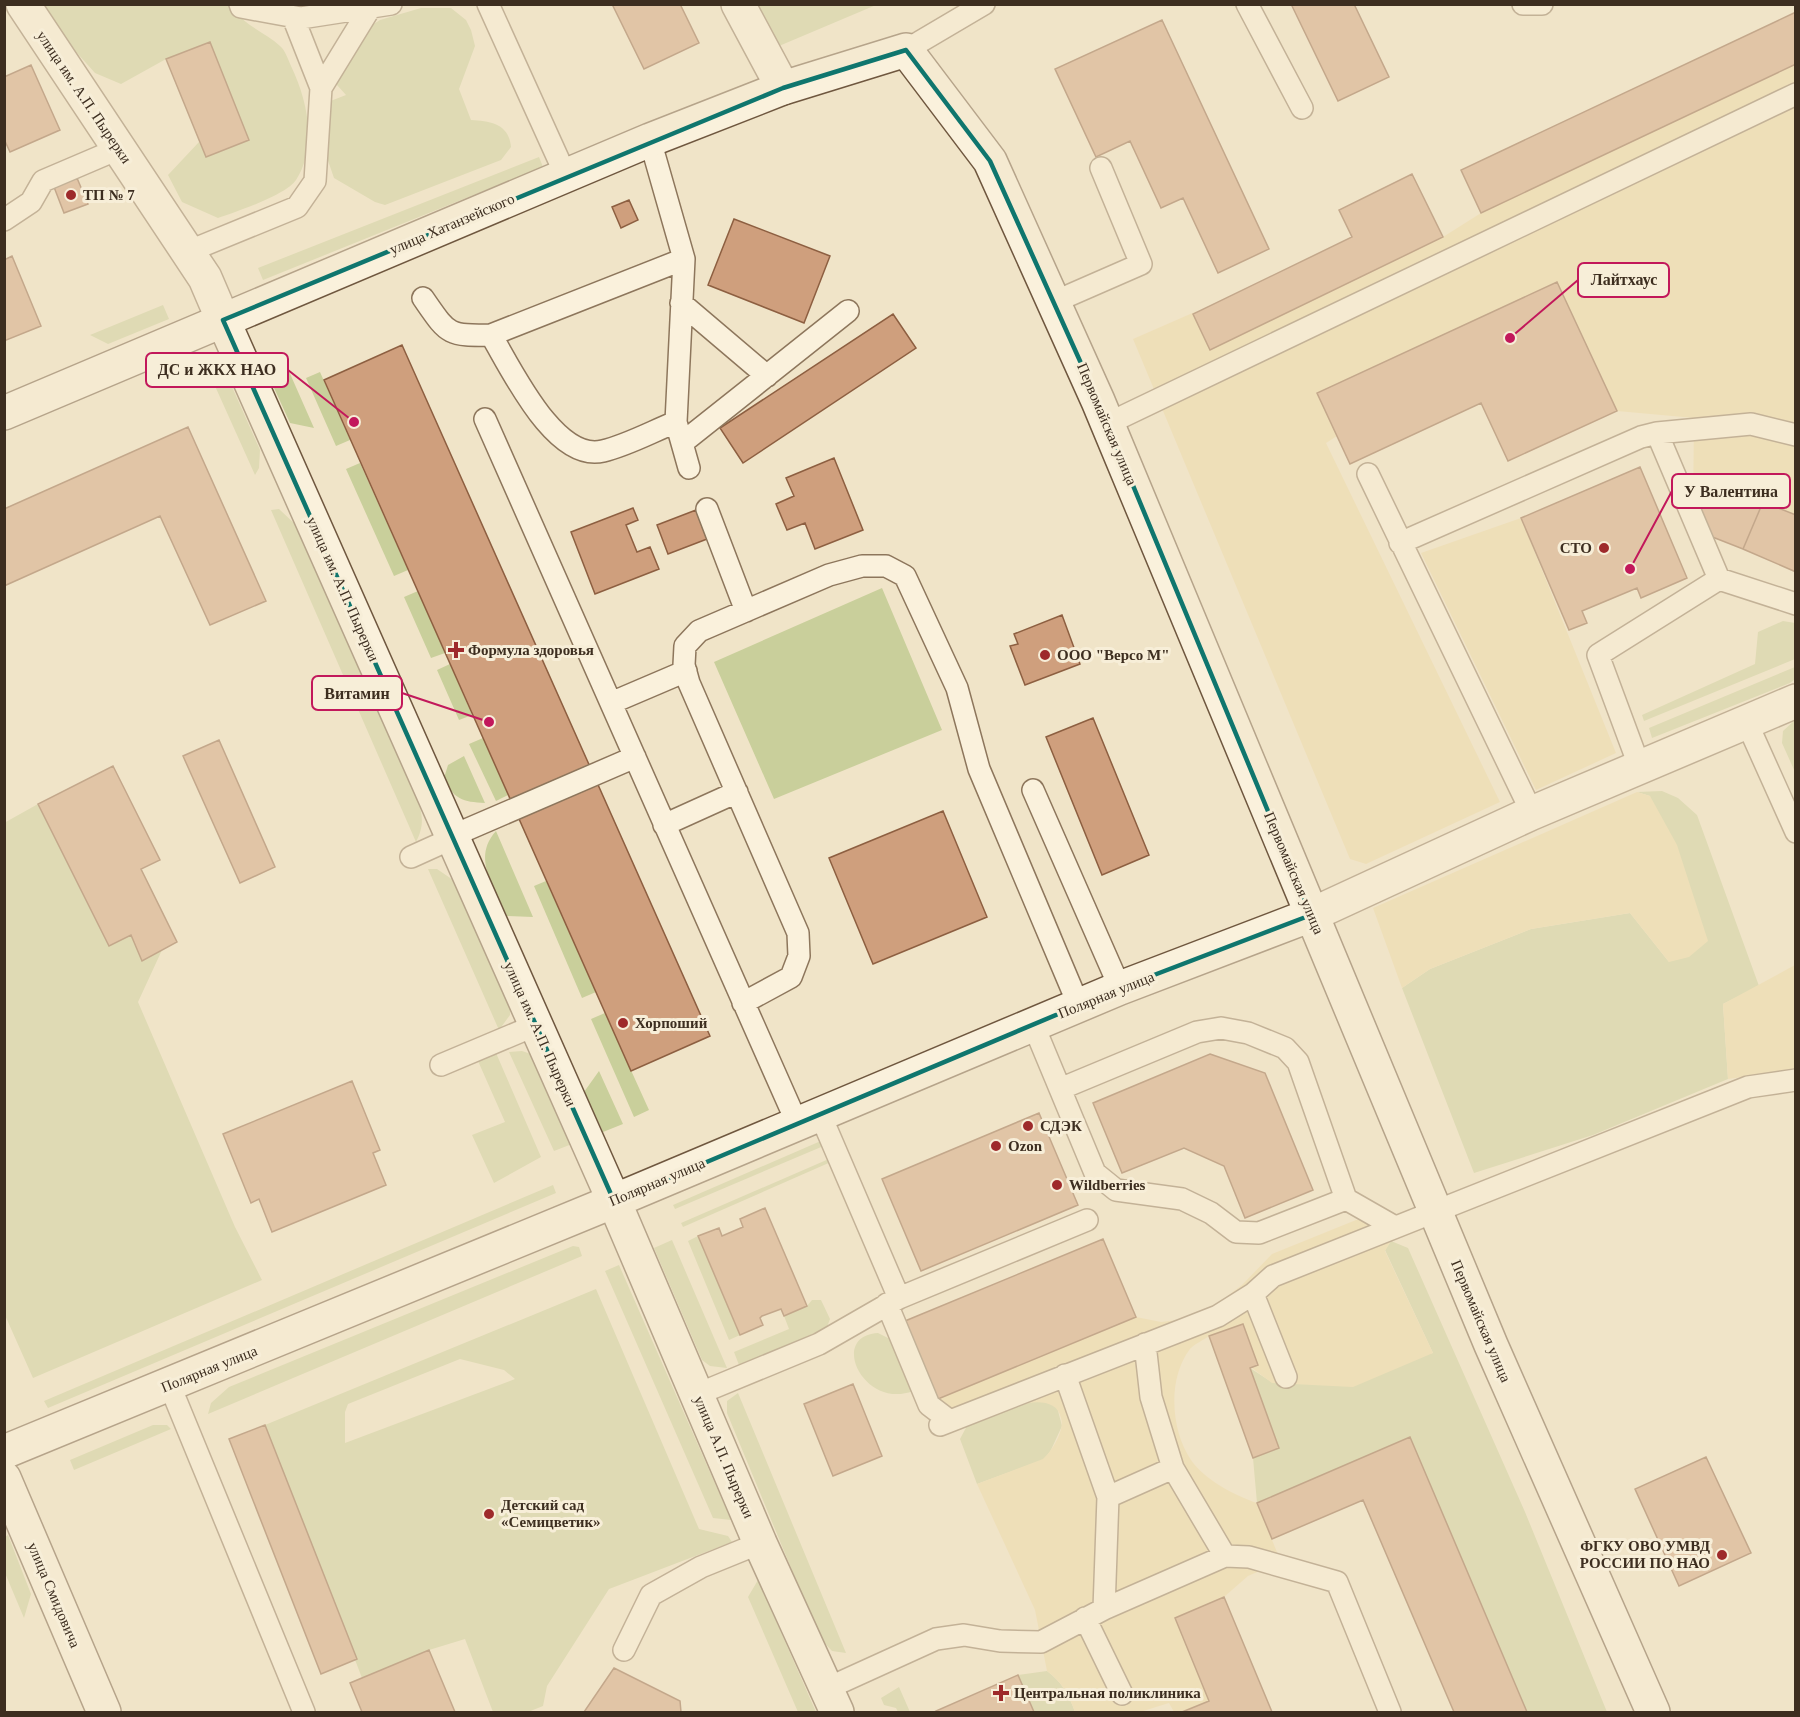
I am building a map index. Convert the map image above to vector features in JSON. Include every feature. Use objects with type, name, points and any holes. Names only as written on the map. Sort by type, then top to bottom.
[{"type":"main road","name":"улица им. А.П. Пырерки","points":[[23,4],[205,278],[614,1201]]},
{"type":"main road","points":[[738,4],[783,87]]},
{"type":"main road","name":"улица Хатанзейского","points":[[4,413],[650,140],[783,87],[906,50]]},
{"type":"main road","name":"Первомайская улица","points":[[906,50],[990,161],[1054,302],[1107,424],[1495,1356],[1653,1713]]},
{"type":"main road","name":"Полярная улица","points":[[4,1452],[170,1386],[1120,988],[1311,915],[1532,813],[1796,701]]},
{"type":"main road","name":"улица А.П. Пырерки","points":[[614,1201],[760,1543],[832,1701]]},
{"type":"main road","name":"улица Смидовича","points":[[4,1478],[104,1713]]},
{"type":"lane","points":[[240,4],[241,7],[293,16],[391,4]]},
{"type":"lane","points":[[488,4],[566,176]]},
{"type":"lane","points":[[906,50],[956,12],[984,4]]},
{"type":"lane","points":[[1247,4],[1302,108]]},
{"type":"lane","points":[[1524,4],[1542,4]]},
{"type":"lane","points":[[321,87],[370,8]]},
{"type":"lane","points":[[188,252],[297,207],[308,195],[315,181],[321,87],[293,16]]},
{"type":"lane","points":[[1107,424],[1796,94]]},
{"type":"lane","points":[[650,140],[684,260],[676,422],[688,468]]},
{"type":"lane","points":[[4,220],[31,202],[44,181],[118,149]]},
{"type":"lane","points":[[1054,302],[1141,264],[1101,168]]},
{"type":"lane","points":[[423,298],[441,323],[457,336],[491,335],[684,260]]},
{"type":"lane","points":[[681,303],[767,376]]},
{"type":"lane","points":[[682,443],[848,311]]},
{"type":"lane","points":[[491,335],[536,410],[563,440],[583,449],[602,452],[676,422]]},
{"type":"lane","points":[[485,419],[743,1003],[808,1119],[893,1301],[929,1406],[945,1423],[1218,1316],[1253,1294],[1273,1276],[1748,1087],[1796,1080]]},
{"type":"lane","points":[[1400,543],[1641,437],[1658,433],[1751,424],[1796,435]]},
{"type":"lane","points":[[1658,433],[1719,579],[1796,604]]},
{"type":"lane","points":[[1368,474],[1532,813]]},
{"type":"lane","points":[[707,509],[746,611]]},
{"type":"lane","points":[[743,1003],[791,977],[799,956],[798,933],[686,671],[685,646],[699,631],[829,574],[862,566],[886,566],[905,576],[957,688],[979,769],[1079,1006]]},
{"type":"lane","points":[[1640,768],[1598,655],[1719,579]]},
{"type":"lane","points":[[611,703],[686,671]]},
{"type":"lane","points":[[1747,723],[1796,832]]},
{"type":"lane","points":[[411,856],[634,757]]},
{"type":"lane","points":[[1033,790],[1120,988]]},
{"type":"lane","points":[[664,825],[737,792]]},
{"type":"lane","points":[[1033,1024],[1095,1173],[1116,1190],[1182,1199],[1211,1213],[1236,1232],[1259,1233],[1346,1199]]},
{"type":"lane","points":[[441,1065],[536,1025]]},
{"type":"lane","points":[[1060,1089],[1197,1032],[1221,1028],[1248,1033],[1285,1048],[1298,1062],[1346,1199],[1395,1227]]},
{"type":"lane","points":[[698,1394],[819,1344],[893,1301],[1087,1220]]},
{"type":"lane","points":[[1253,1294],[1286,1377]]},
{"type":"lane","points":[[1145,1344],[1151,1397],[1173,1468],[1225,1556]]},
{"type":"lane","points":[[1065,1375],[1108,1497],[1104,1609]]},
{"type":"lane","points":[[170,1386],[304,1713]]},
{"type":"lane","points":[[1108,1497],[1173,1468]]},
{"type":"lane","points":[[624,1650],[651,1595],[701,1567],[760,1543]]},
{"type":"lane","points":[[832,1701],[936,1639],[964,1635],[1000,1641],[1041,1642],[1104,1609],[1225,1556],[1249,1557],[1336,1582],[1390,1713]]},
{"type":"lane","points":[[1085,1618],[1122,1694]]},
{"type":"highlighted area","points":[[906,50],[990,161],[1098,401],[1311,915],[1120,988],[614,1201],[223,320],[783,88]]},
{"type":"green space","points":[[44,5],[232,5],[247,23],[282,48],[297,79],[308,123],[308,138],[303,167],[296,180],[291,186],[272,197],[218,218],[182,202],[168,175],[199,142],[206,157],[249,140],[210,42],[166,59],[121,84],[95,73],[51,24]]},
{"type":"green space","points":[[755,5],[876,5],[779,46]]},
{"type":"green space","points":[[421,8],[451,8],[466,20],[475,46],[459,89],[471,120],[498,125],[507,133],[511,147],[501,160],[385,205],[375,202],[334,178],[324,149],[328,102],[346,95],[337,85],[336,77],[361,32],[380,20]]},
{"type":"green space","points":[[539,157],[543,167],[263,280],[258,268]]},
{"type":"green space","points":[[163,305],[169,319],[108,344],[90,335]]},
{"type":"green space","points":[[284,360],[314,428],[290,423],[265,368]]},
{"type":"green space","points":[[320,372],[350,440],[336,446],[306,378]]},
{"type":"green space","points":[[229,380],[260,450],[259,468],[255,475],[215,386]]},
{"type":"green space","points":[[360,463],[408,570],[394,576],[346,469]]},
{"type":"green space","points":[[279,509],[296,525],[418,800],[422,821],[416,842],[271,510]]},
{"type":"green space","points":[[882,588],[942,730],[774,799],[714,662]]},
{"type":"green space","points":[[418,591],[445,653],[431,658],[404,597]]},
{"type":"green space","points":[[1783,621],[1795,623],[1795,659],[1644,721],[1642,715],[1755,664],[1758,632]]},
{"type":"green space","points":[[450,664],[472,715],[459,720],[437,670]]},
{"type":"green space","points":[[1795,667],[1795,679],[1790,683],[1652,738],[1649,728]]},
{"type":"green space","points":[[1795,720],[1795,772],[1782,743],[1783,731]]},
{"type":"green space","points":[[483,738],[508,795],[496,801],[469,744]]},
{"type":"green space","points":[[464,756],[485,803],[460,798],[447,785],[444,778],[448,765]]},
{"type":"green space","points":[[1662,791],[1678,798],[1697,815],[1759,986],[1723,1004],[1728,1079],[1593,1135],[1474,1173],[1402,988],[1430,969],[1531,929],[1630,913],[1669,962],[1650,796],[1637,792]]},
{"type":"green space","points":[[38,804],[109,946],[131,935],[162,950],[138,1002],[235,1227],[262,1280],[33,1378],[4,1313],[4,823]]},
{"type":"green space","points":[[496,831],[533,917],[507,916],[492,884],[485,863],[485,852]]},
{"type":"green space","points":[[428,869],[437,869],[456,882],[510,1006],[510,1015],[499,1030]]},
{"type":"green space","points":[[546,881],[596,992],[582,998],[534,886]]},
{"type":"green space","points":[[605,1013],[649,1110],[634,1117],[591,1019]]},
{"type":"green space","points":[[522,1051],[531,1054],[572,1144],[554,1151],[509,1052]]},
{"type":"green space","points":[[496,1053],[541,1157],[494,1183],[472,1135],[505,1122],[478,1061]]},
{"type":"green space","points":[[599,1071],[623,1124],[603,1132],[584,1092]]},
{"type":"green space","points":[[830,1137],[833,1142],[675,1209],[673,1205]]},
{"type":"green space","points":[[838,1155],[840,1158],[683,1227],[681,1223]]},
{"type":"green space","points":[[553,1185],[556,1193],[48,1408],[44,1401]]},
{"type":"green space","points":[[698,1236],[740,1335],[729,1340],[688,1241]]},
{"type":"green space","points":[[672,1240],[727,1368],[710,1366],[702,1360],[654,1248]]},
{"type":"green space","points":[[1391,1241],[1408,1248],[1525,1512],[1607,1712],[1527,1712],[1410,1438],[1257,1503],[1253,1458],[1279,1448],[1250,1368],[1273,1383],[1433,1353],[1385,1250]]},
{"type":"green space","points":[[573,1246],[579,1247],[582,1256],[208,1414],[211,1403],[229,1387]]},
{"type":"green space","points":[[619,1265],[731,1520],[713,1518],[605,1271]]},
{"type":"green space","name":"Детский сад «Семицветик»","points":[[596,1289],[699,1529],[728,1536],[732,1542],[609,1589],[547,1686],[543,1706],[528,1712],[493,1712],[465,1639],[429,1650],[362,1678],[265,1425]],"holes":[[[460,1359],[504,1370],[515,1379],[345,1443],[345,1412],[348,1404]]]},
{"type":"green space","points":[[812,1300],[821,1300],[830,1319],[827,1327],[754,1362],[739,1365],[734,1352],[789,1329],[784,1316],[807,1306]]},
{"type":"green space","points":[[878,1333],[894,1341],[913,1391],[895,1394],[880,1390],[867,1382],[858,1370],[854,1358],[855,1346],[863,1337]]},
{"type":"green space","points":[[738,1393],[846,1653],[832,1651],[820,1638],[727,1413],[727,1401]]},
{"type":"green space","points":[[1046,1401],[1057,1407],[1062,1426],[1050,1452],[1043,1460],[977,1484],[960,1439],[969,1422],[1032,1402]]},
{"type":"green space","points":[[153,1425],[167,1425],[171,1429],[74,1470],[70,1460]]},
{"type":"green space","points":[[8,1535],[31,1594],[24,1618],[5,1573],[5,1537]]},
{"type":"green space","points":[[758,1580],[816,1712],[798,1712],[748,1597]]},
{"type":"green space","points":[[1047,1671],[1064,1689],[1075,1712],[1034,1712],[1018,1675]]},
{"type":"green space","points":[[899,1687],[910,1712],[898,1712],[896,1708],[884,1705],[881,1698]]},
{"type":"sand","points":[[1795,64],[1795,516],[1705,479],[1693,510],[1694,418],[1617,411],[1557,282],[1318,393],[1337,436],[1326,443],[1500,802],[1366,864],[1350,859],[1133,339],[1197,311],[1193,314],[1443,237],[1481,213]]},
{"type":"sand","points":[[1521,518],[1616,753],[1536,790],[1421,553]]},
{"type":"sand","points":[[1637,792],[1650,796],[1677,845],[1708,941],[1689,957],[1669,962],[1630,913],[1531,929],[1430,969],[1402,988],[1373,908]]},
{"type":"sand","points":[[1795,965],[1795,1070],[1728,1079],[1723,1004]]},
{"type":"sand","points":[[1381,1213],[1391,1241],[1385,1251],[1433,1353],[1353,1387],[1272,1383],[1209,1336],[1190,1349],[1178,1375],[1174,1405],[1179,1435],[1184,1448],[1204,1474],[1239,1496],[1257,1503],[1281,1562],[1248,1576],[1224,1597],[1175,1618],[1209,1701],[1182,1712],[1174,1712],[1169,1703],[1140,1712],[1075,1712],[1064,1689],[1047,1671],[1035,1610],[977,1484],[1043,1459],[1057,1440],[1062,1423],[1061,1418],[1056,1408],[1046,1403],[1034,1402],[1005,1409],[969,1422],[938,1399],[1136,1317],[1161,1322],[1185,1319],[1217,1304],[1242,1285],[1272,1254],[1356,1220]]},
{"type":"building","points":[[612,4],[680,4],[699,43],[644,69]]},
{"type":"building","points":[[1294,4],[1354,4],[1389,77],[1338,101],[1292,6]]},
{"type":"building","points":[[1796,12],[1796,64],[1481,213],[1461,170]]},
{"type":"building","points":[[1162,20],[1269,249],[1218,273],[1183,198],[1161,208],[1130,141],[1096,157],[1055,69]]},
{"type":"building","points":[[210,42],[249,140],[206,157],[166,59]]},
{"type":"building","points":[[31,65],[60,130],[10,152],[4,139],[4,77]]},
{"type":"building","points":[[1412,174],[1443,237],[1210,350],[1193,314],[1352,237],[1339,210]]},
{"type":"building","name":"ТП № 7","points":[[77,178],[88,204],[64,213],[54,187]]},
{"type":"building","points":[[629,200],[638,220],[621,228],[612,207]]},
{"type":"building","points":[[734,219],[830,256],[804,323],[708,285]]},
{"type":"building","points":[[12,256],[41,326],[4,341],[4,260]]},
{"type":"building","points":[[1557,282],[1617,411],[1508,461],[1481,403],[1350,464],[1317,393]]},
{"type":"building","points":[[893,314],[916,348],[743,463],[720,428]]},
{"type":"building","points":[[402,345],[710,1036],[631,1071],[324,380]]},
{"type":"building","points":[[188,427],[266,601],[210,625],[160,516],[4,586],[4,509]]},
{"type":"building","points":[[834,458],[863,530],[815,549],[805,523],[787,530],[776,504],[794,496],[786,478]]},
{"type":"building","name":"СТО","points":[[1640,467],[1687,578],[1641,598],[1637,588],[1582,611],[1587,623],[1569,630],[1521,518]]},
{"type":"building","points":[[1704,479],[1763,502],[1743,549],[1687,527]]},
{"type":"building","points":[[1763,502],[1796,515],[1796,572],[1743,549]]},
{"type":"building","points":[[633,508],[638,520],[626,525],[637,552],[650,547],[659,569],[595,594],[571,532]]},
{"type":"building","points":[[696,510],[707,539],[668,554],[657,525]]},
{"type":"building","name":"ООО \"Версо М\"","points":[[1062,615],[1080,664],[1025,685],[1010,646],[1018,644],[1014,634]]},
{"type":"building","points":[[1093,718],[1149,855],[1102,875],[1046,737]]},
{"type":"building","points":[[219,740],[275,867],[240,883],[183,756]]},
{"type":"building","points":[[113,766],[160,860],[141,869],[177,942],[142,961],[131,935],[109,946],[38,804]]},
{"type":"building","points":[[943,811],[987,917],[873,964],[829,858]]},
{"type":"building","points":[[1210,1054],[1265,1073],[1313,1190],[1245,1218],[1224,1166],[1184,1148],[1122,1173],[1093,1103]]},
{"type":"building","points":[[352,1081],[380,1150],[373,1153],[386,1185],[272,1232],[259,1199],[251,1203],[223,1134]]},
{"type":"building","points":[[1039,1113],[1078,1205],[921,1271],[882,1179]]},
{"type":"building","points":[[765,1208],[807,1306],[784,1316],[781,1309],[762,1316],[760,1318],[763,1325],[740,1335],[698,1236],[719,1228],[722,1236],[743,1227],[740,1219]]},
{"type":"building","points":[[1103,1239],[1136,1317],[938,1399],[905,1321]]},
{"type":"building","points":[[1243,1324],[1258,1365],[1250,1368],[1279,1448],[1253,1458],[1209,1336]]},
{"type":"building","points":[[853,1384],[882,1456],[833,1476],[804,1404]]},
{"type":"building","points":[[265,1425],[357,1659],[321,1674],[229,1439]]},
{"type":"building","points":[[1410,1437],[1527,1712],[1454,1712],[1363,1500],[1272,1539],[1257,1503]]},
{"type":"building","points":[[1706,1457],[1751,1553],[1679,1586],[1635,1489]]},
{"type":"building","points":[[1224,1597],[1272,1712],[1182,1712],[1209,1701],[1175,1618]]},
{"type":"building","points":[[429,1650],[455,1712],[362,1712],[350,1683]]},
{"type":"building","points":[[614,1668],[680,1701],[681,1712],[584,1712]]},
{"type":"building","name":"Центральная поликлиника","points":[[1018,1675],[1034,1712],[936,1711]]},
{"type":"place","name":"ТП № 7","points":[[71,195]]},
{"type":"place","name":"Лайтхаус","points":[[1510,338]]},
{"type":"place","name":"ДС и ЖКХ НАО","points":[[354,422]]},
{"type":"place","name":"СТО","points":[[1604,548]]},
{"type":"place","name":"У Валентина","points":[[1630,569]]},
{"type":"place","name":"Формула здоровья","points":[[456,650]]},
{"type":"place","name":"ООО \"Версо М\"","points":[[1045,655]]},
{"type":"place","name":"Витамин","points":[[489,722]]},
{"type":"place","name":"Хорпоший","points":[[623,1023]]},
{"type":"place","name":"СДЭК","points":[[1028,1126]]},
{"type":"place","name":"Ozon","points":[[996,1146]]},
{"type":"place","name":"Wildberries","points":[[1057,1185]]},
{"type":"place","name":"Детский сад «Семицветик»","points":[[489,1514]]},
{"type":"place","name":"ФГКУ ОВО УМВД РОССИИ ПО НАО","points":[[1722,1555]]},
{"type":"place","name":"Центральная поликлиника","points":[[1001,1693]]}]
